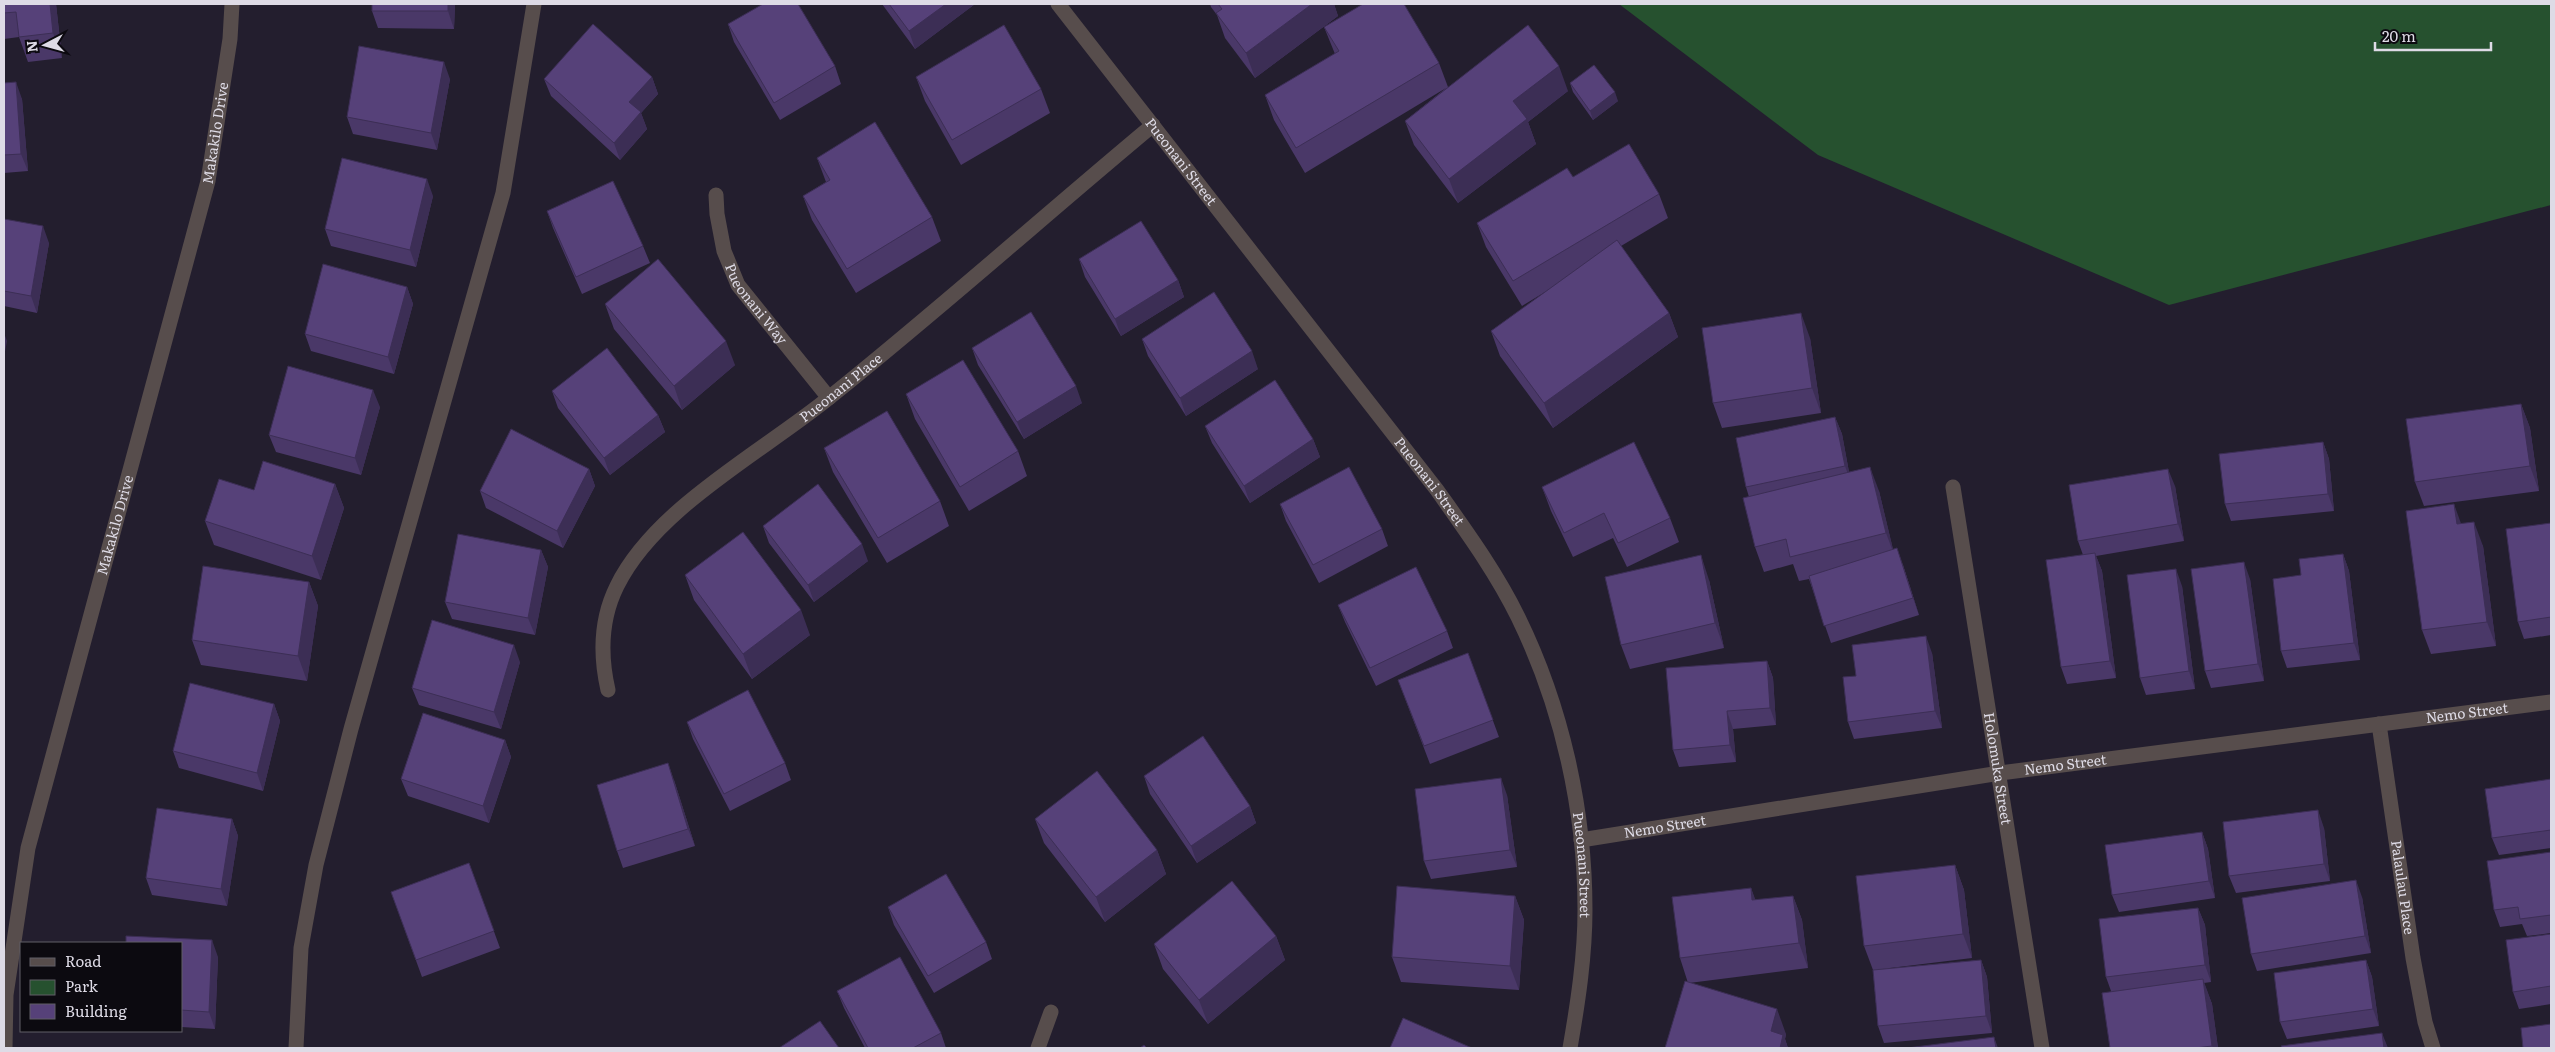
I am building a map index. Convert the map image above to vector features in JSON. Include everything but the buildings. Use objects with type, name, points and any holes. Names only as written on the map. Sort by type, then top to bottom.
[{"type":"street","name":"Makakilo Drive","points":[[5,1048],[6,995],[28,848],[208,181],[230,39],[232,4]]},
{"type":"street","points":[[296,1048],[301,948],[316,865],[351,729],[503,193],[534,4]]},
{"type":"street","name":"Pueonani Street","points":[[1058,4],[1437,490],[1481,552],[1518,617],[1547,687],[1568,759],[1581,840],[1584,928],[1581,984],[1570,1048]]},
{"type":"street","name":"Pueonani Place","points":[[608,690],[603,654],[606,619],[617,585],[639,554],[663,526],[691,500],[829,398],[1153,125]]},
{"type":"street","name":"Pueonani Way","points":[[716,195],[718,223],[724,251],[738,285],[829,398]]},
{"type":"street","name":"Holomuka Street","points":[[1953,488],[2000,773],[2042,1048]]},
{"type":"street","name":"Nemo Street","points":[[1581,840],[2000,773],[2551,702]]},
{"type":"street","name":"Palaulau Place","points":[[2379,724],[2413,958],[2425,1022],[2434,1048]]},
{"type":"street","points":[[1038,1048],[1051,1012]]},
{"type":"green space","points":[[1619,4],[2551,4],[2551,205],[2169,305],[1818,155]]}]
